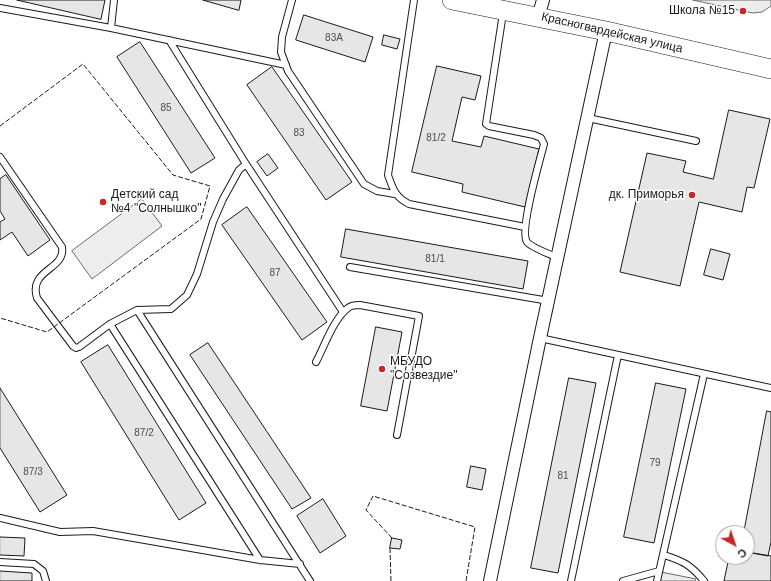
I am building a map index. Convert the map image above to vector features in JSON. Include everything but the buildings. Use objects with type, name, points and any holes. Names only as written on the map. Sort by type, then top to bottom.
[{"type":"main road","name":"Красногвардейская улица","points":[[452,0],[504,10],[541,8],[606,31],[771,69]]},
{"type":"street","points":[[490,581],[540,338],[606,31]]},
{"type":"lane","points":[[111,28],[114,0]]},
{"type":"lane","points":[[292,0],[282,36],[281,52],[288,71],[364,184],[377,191],[395,194]]},
{"type":"lane","points":[[414,0],[388,175],[395,194],[401,201],[409,204],[525,228]]},
{"type":"lane","points":[[0,8],[111,28],[286,65]]},
{"type":"lane","points":[[504,10],[486,124],[541,138],[544,144],[525,228],[525,236],[528,242],[558,258]]},
{"type":"lane","points":[[168,40],[246,164],[343,312]]},
{"type":"lane","points":[[588,118],[696,141]]},
{"type":"lane","points":[[0,157],[62,247],[62,255],[56,264],[38,278],[35,284],[35,291],[37,298],[76,348],[110,324],[137,310],[170,309],[187,295],[197,274],[213,222],[239,170],[246,164]]},
{"type":"lane","points":[[350,267],[549,300]]},
{"type":"lane","points":[[316,362],[337,321],[343,312],[351,305],[360,305],[419,316],[397,435]]},
{"type":"lane","points":[[137,310],[310,581]]},
{"type":"lane","points":[[110,324],[260,560]]},
{"type":"lane","points":[[540,338],[771,388]]},
{"type":"lane","points":[[571,581],[618,355]]},
{"type":"lane","points":[[657,581],[704,374]]},
{"type":"lane","points":[[0,518],[60,532],[93,531],[260,560],[300,564]]},
{"type":"lane","points":[[664,555],[681,560],[690,566],[704,581]]},
{"type":"lane","points":[[0,562],[34,564],[43,571],[46,581]]},
{"type":"lane","points":[[624,581],[659,571]]},
{"type":"shaded area","points":[[693,0],[771,0],[771,6],[762,12],[753,13]]},
{"type":"shaded area","points":[[142,199],[162,226],[92,279],[72,251]]},
{"type":"shaded area","points":[[661,572],[696,579],[695,581],[659,581]]},
{"type":"fence","points":[[0,126],[83,64],[173,175],[210,186],[201,219],[47,332],[0,318]]},
{"type":"fence","points":[[392,538],[366,510],[373,496],[475,527],[466,581]]},
{"type":"fence","points":[[390,548],[391,581]]},
{"type":"place","name":"Школа №15","points":[[743,11]]},
{"type":"place","name":"дк. Приморья","points":[[692,195]]},
{"type":"place","name":"Детский сад №4 \"Солнышко\"","points":[[103,202]]},
{"type":"place","name":"МБУДО \"Созвездие\"","points":[[382,369]]}]
